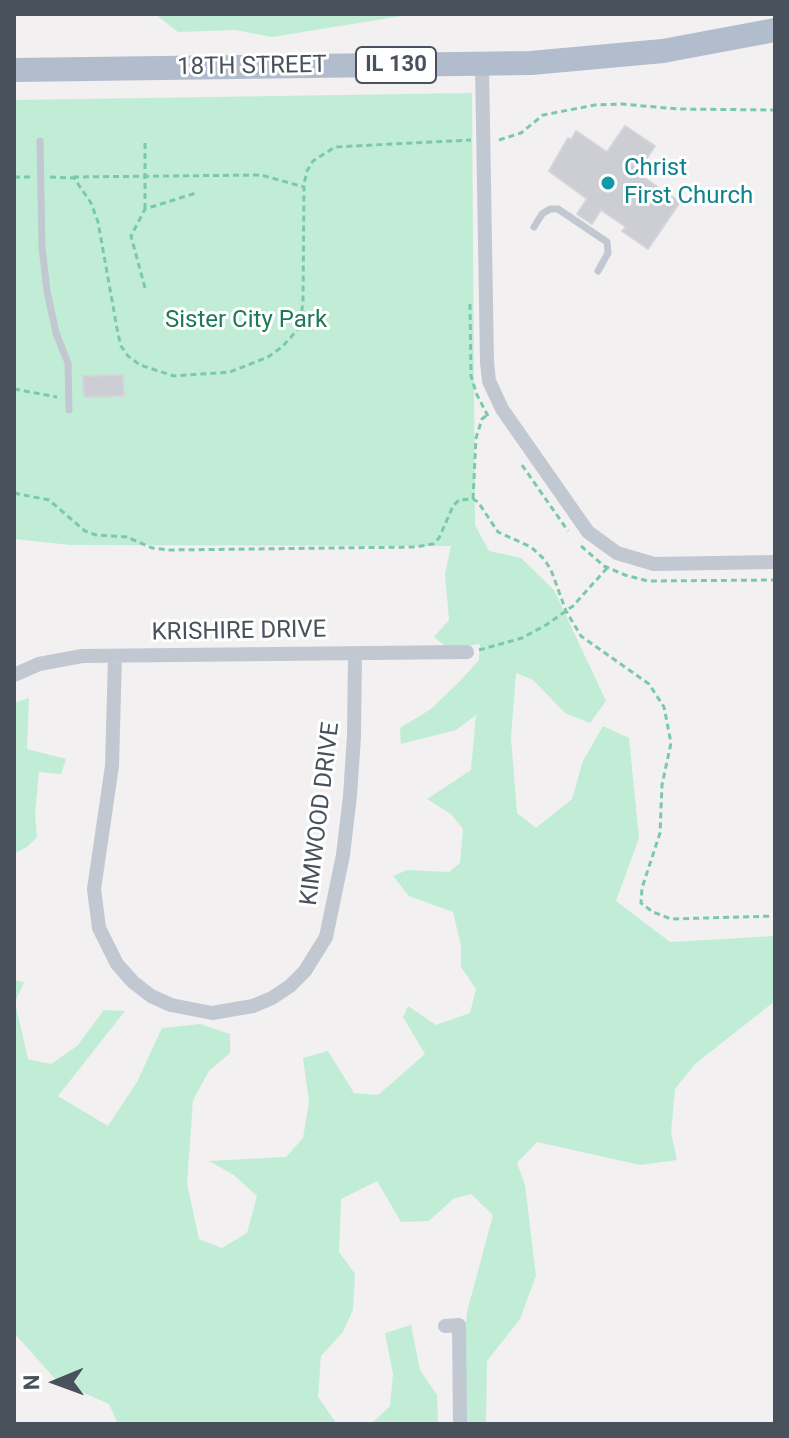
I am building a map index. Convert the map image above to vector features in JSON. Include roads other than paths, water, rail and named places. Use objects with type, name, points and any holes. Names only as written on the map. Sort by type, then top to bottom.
[{"type":"main road","name":"18TH STREET","points":[[14,70],[578,60],[663,51],[775,30]]},
{"type":"street","points":[[482,64],[487,362],[489,381],[502,409],[588,532],[617,553],[654,564],[775,562]]},
{"type":"street","name":"KRISHIRE DRIVE","points":[[14,675],[60,658],[467,652]]},
{"type":"street","name":"KIMWOOD DRIVE","points":[[115,656],[112,766],[94,889],[99,928],[117,964],[151,996],[171,1005],[212,1013],[253,1006],[281,992],[305,971],[326,937],[343,855],[350,796],[355,653]]},
{"type":"street","points":[[445,1326],[459,1325],[460,1424]]},
{"type":"lane","points":[[40,141],[47,291],[56,333],[68,363],[69,410]]},
{"type":"lane","points":[[534,227],[542,214],[558,209],[607,242],[608,253],[598,271]]},
{"type":"place","name":"Christ First Church","points":[[608,183]]},
{"type":"park label","name":"Sister City Park","points":[[246,321]]}]
